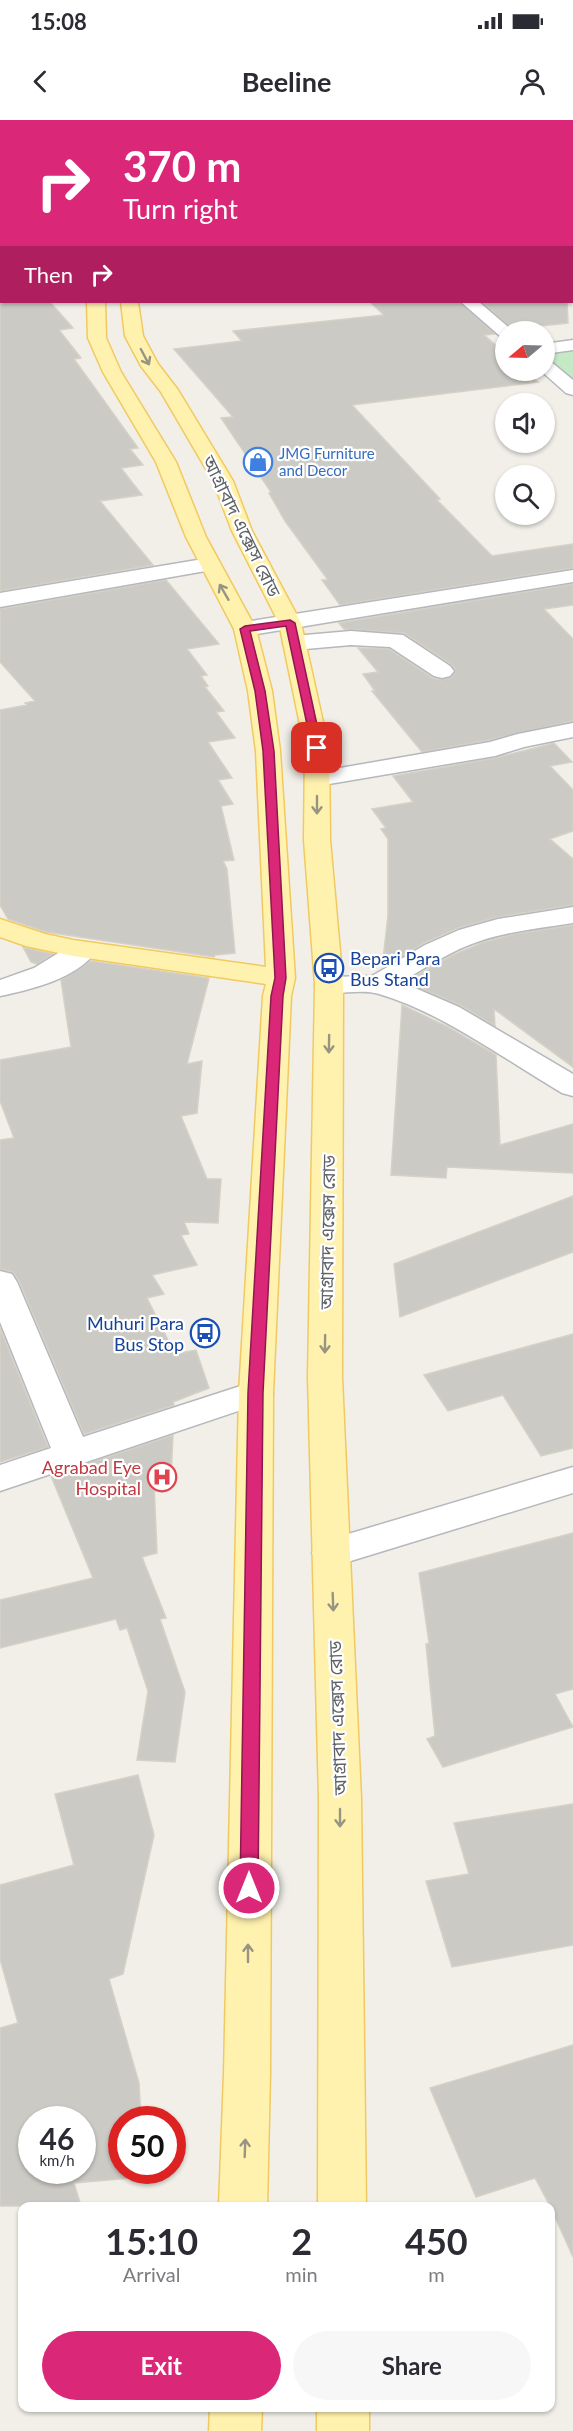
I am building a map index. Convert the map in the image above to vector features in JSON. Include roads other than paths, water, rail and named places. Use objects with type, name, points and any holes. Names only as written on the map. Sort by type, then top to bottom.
[{"type":"main road","points":[[96,303],[97,338],[112,372],[166,462],[209,564],[245,629],[260,691],[268,751],[281,978],[277,1008],[256,1393],[247,2074],[243,2202]]},
{"type":"main road","name":"আগ্রাবাদ এক্সেস রোড","points":[[129,303],[134,336],[150,366],[169,390],[223,481],[242,531],[292,633],[317,748],[316,840],[329,985],[325,1377],[340,1799],[342,2202]]},
{"type":"main road","points":[[0,927],[17,935],[83,950],[281,978]]},
{"type":"main road","points":[[235,2431],[236,2412]]},
{"type":"main road","points":[[343,2412],[343,2431]]},
{"type":"street","points":[[470,303],[495,323]]},
{"type":"street","points":[[555,347],[573,345]]},
{"type":"street","points":[[555,374],[573,389]]},
{"type":"street","points":[[0,600],[209,564]]},
{"type":"street","points":[[292,633],[366,608],[573,576]]},
{"type":"street","points":[[245,629],[395,640],[442,671]]},
{"type":"street","points":[[317,779],[495,749],[518,741],[573,730]]},
{"type":"street","points":[[378,984],[428,954],[457,940],[494,930],[573,915]]},
{"type":"street","points":[[0,988],[41,976],[66,964],[83,950]]},
{"type":"street","points":[[329,985],[378,984],[405,993],[449,1013],[573,1087]]},
{"type":"street","points":[[0,1282],[72,1454]]},
{"type":"street","points":[[0,1478],[256,1393]]},
{"type":"street","points":[[331,1553],[573,1480]]},
{"type":"place","name":"JMG Furniture and Decor","points":[[258,462]]},
{"type":"place","name":"Bepari Para Bus Stand","points":[[329,968]]},
{"type":"place","name":"Muhuri Para Bus Stop","points":[[205,1333]]},
{"type":"place","name":"Agrabad Eye Hospital","points":[[162,1477]]}]
